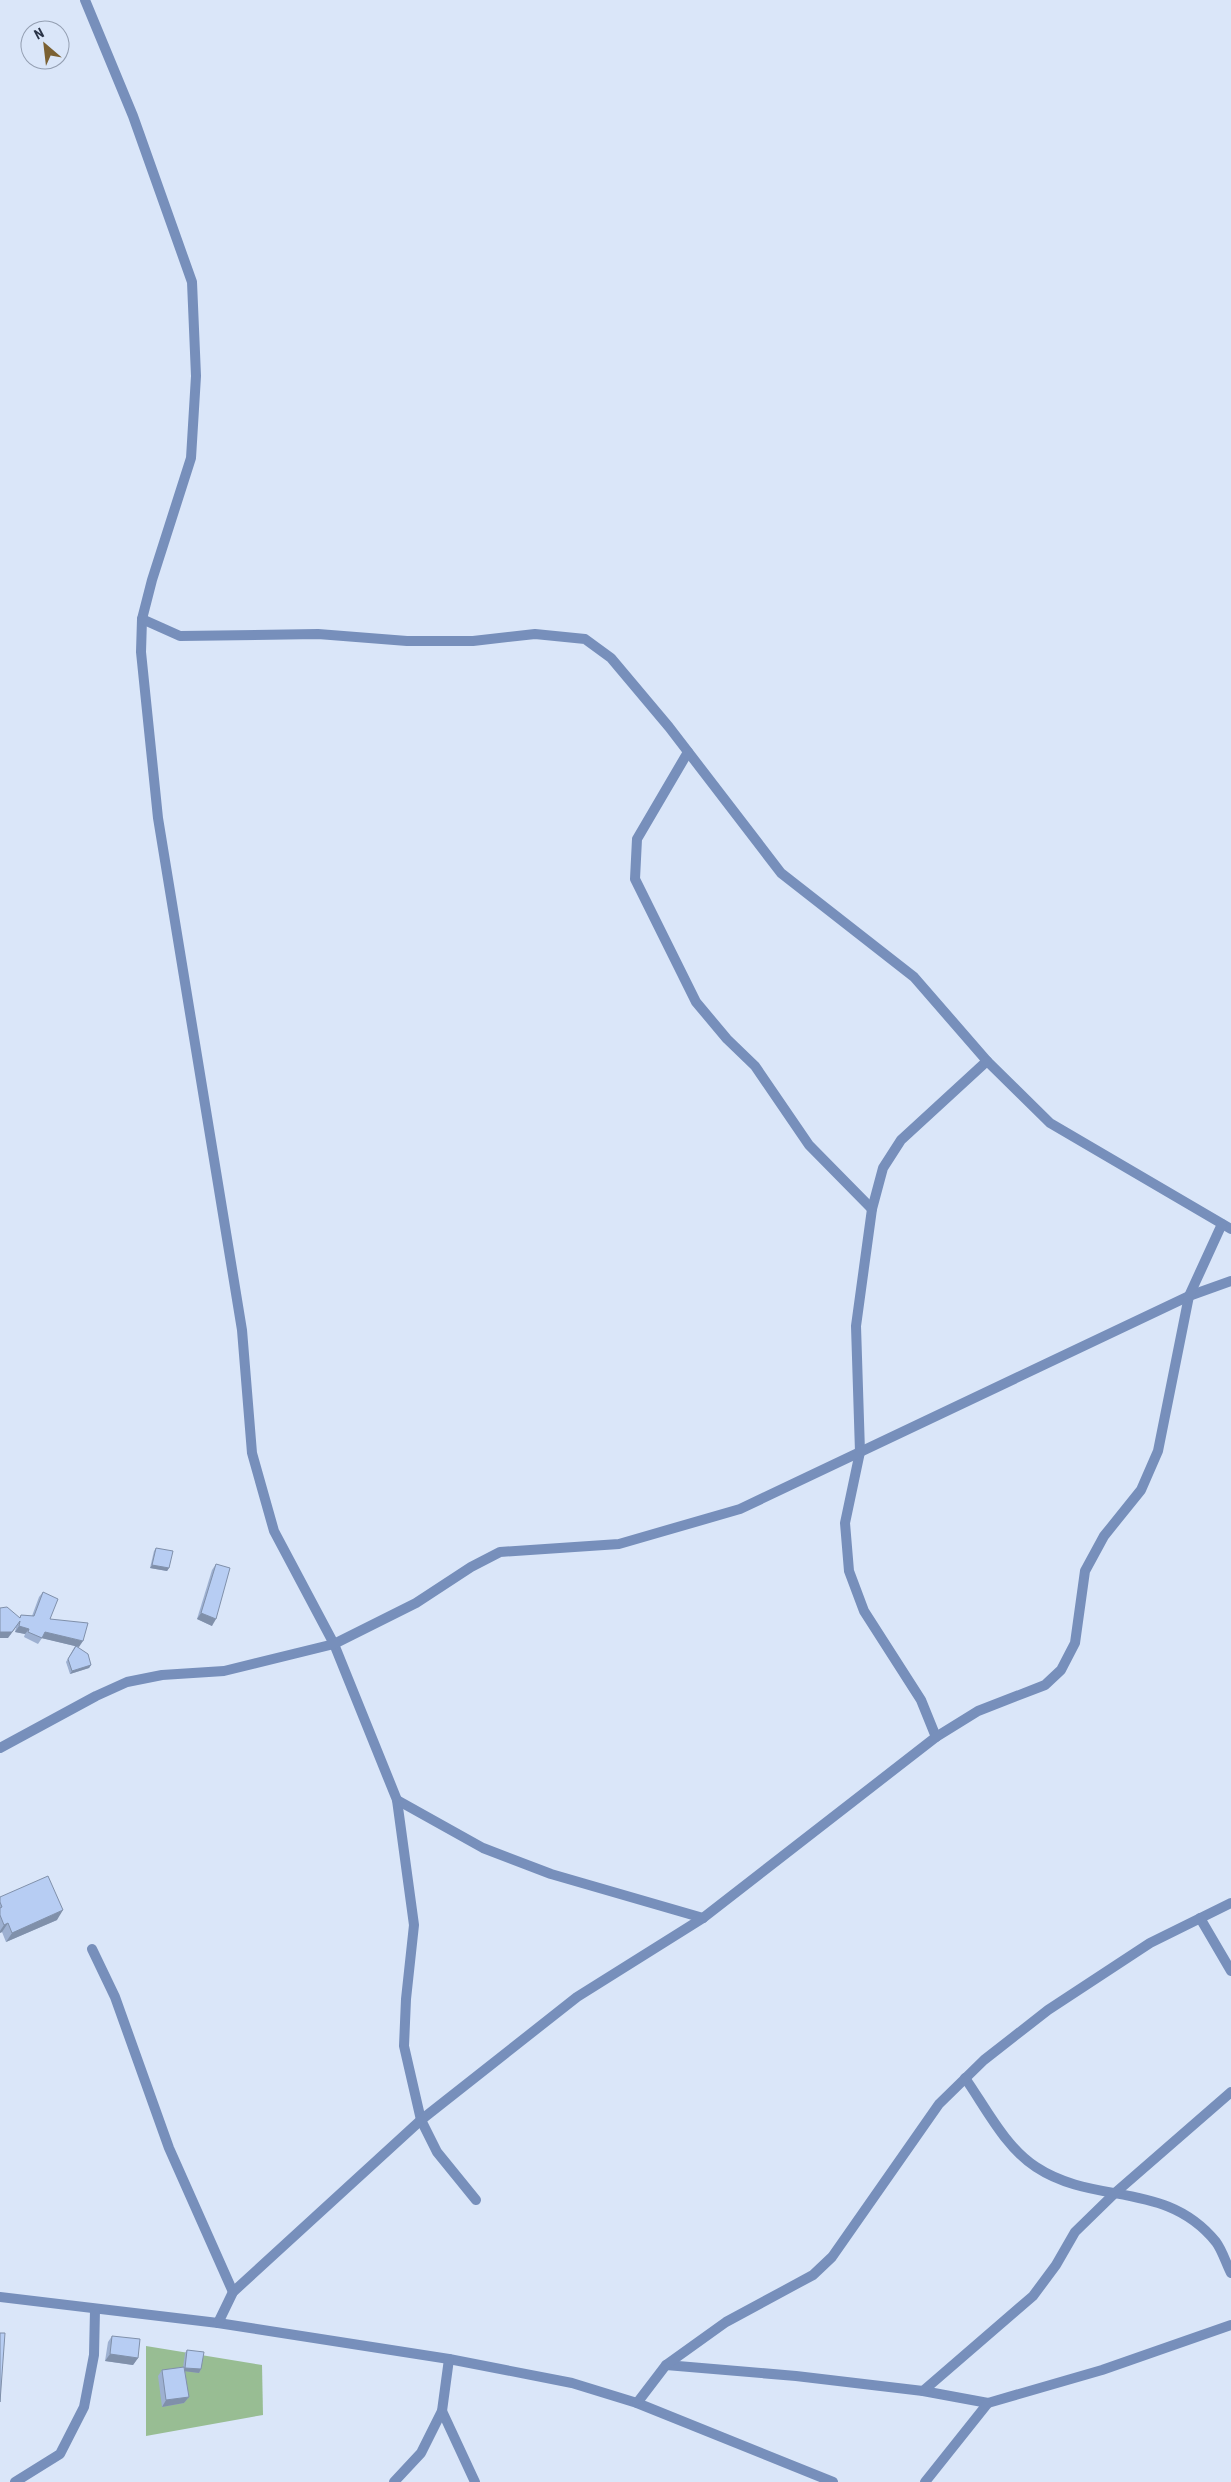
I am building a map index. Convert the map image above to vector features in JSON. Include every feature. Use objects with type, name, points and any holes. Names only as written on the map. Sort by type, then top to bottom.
[{"type":"street","points":[[85,0],[133,116],[192,282],[196,376],[190,458],[142,619],[141,652],[158,818],[242,1330],[252,1453],[274,1531],[334,1644],[397,1800],[414,1925],[406,1999],[404,2046],[421,2120],[437,2152],[476,2200]]},
{"type":"street","points":[[142,619],[180,636],[318,634],[407,641],[473,641],[535,634],[585,639],[611,658],[688,752],[781,872],[914,977],[987,1061],[1050,1122],[1226,1227],[1189,1296],[1158,1451],[1141,1490],[1104,1536],[1085,1571],[1075,1643],[1061,1670],[1045,1685],[978,1711],[936,1737],[703,1918],[577,1997],[421,2120],[232,2292],[218,2323]]},
{"type":"street","points":[[688,752],[637,839],[635,879],[696,1002],[726,1039],[755,1066],[809,1144],[872,1209]]},
{"type":"street","points":[[936,1737],[921,1700],[864,1611],[849,1571],[845,1522],[860,1452],[856,1326],[872,1209],[883,1168],[901,1140],[987,1061]]},
{"type":"street","points":[[0,1748],[96,1696],[127,1682],[162,1675],[224,1671],[334,1644],[416,1603],[471,1567],[500,1552],[619,1544],[740,1509],[1189,1296],[1231,1280]]},
{"type":"street","points":[[397,1800],[483,1848],[551,1874],[703,1918]]},
{"type":"street","points":[[638,2403],[666,2365],[726,2322],[813,2274],[832,2257],[939,2104],[984,2060],[1048,2010],[1150,1944],[1231,1903]]},
{"type":"street","points":[[1200,1918],[1231,1971]]},
{"type":"street","points":[[92,1949],[115,1997],[169,2148],[232,2292]]},
{"type":"street","points":[[965,2078],[1015,2149],[1036,2167],[1069,2184],[1170,2206],[1188,2216],[1216,2243],[1231,2273]]},
{"type":"street","points":[[923,2391],[1033,2296],[1056,2265],[1075,2232],[1115,2193],[1231,2092]]},
{"type":"street","points":[[0,2297],[95,2310],[218,2323],[449,2359],[572,2383],[638,2403],[833,2482]]},
{"type":"street","points":[[15,2482],[60,2454],[84,2407],[94,2355],[95,2310]]},
{"type":"street","points":[[666,2365],[796,2376],[923,2391],[988,2403],[1102,2370],[1231,2325]]},
{"type":"street","points":[[394,2482],[421,2453],[442,2411],[449,2359]]},
{"type":"street","points":[[925,2482],[988,2403]]},
{"type":"street","points":[[442,2411],[475,2482]]},
{"type":"green space","points":[[146,2346],[262,2365],[263,2415],[146,2436]]},
{"type":"building","points":[[156,1548],[173,1551],[169,1568],[152,1565]]},
{"type":"building","points":[[216,1564],[230,1568],[216,1619],[201,1613]]},
{"type":"building","points":[[43,1592],[58,1599],[50,1619],[88,1623],[83,1641],[45,1632],[42,1638],[28,1632],[29,1629],[19,1626],[20,1621],[12,1632],[0,1632],[0,1608],[7,1607],[20,1618],[21,1615],[34,1616]]},
{"type":"building","points":[[76,1646],[88,1654],[91,1665],[72,1671],[68,1659]]},
{"type":"building","points":[[48,1876],[63,1910],[12,1933],[8,1923],[4,1925],[0,1915],[0,1908],[2,1907],[0,1897]]},
{"type":"building","points":[[0,2333],[5,2333],[0,2402]]},
{"type":"building","points":[[112,2336],[140,2339],[138,2358],[110,2354]]},
{"type":"building","points":[[187,2350],[204,2352],[201,2369],[185,2368]]},
{"type":"building","points":[[184,2367],[189,2397],[166,2400],[162,2370]]}]
